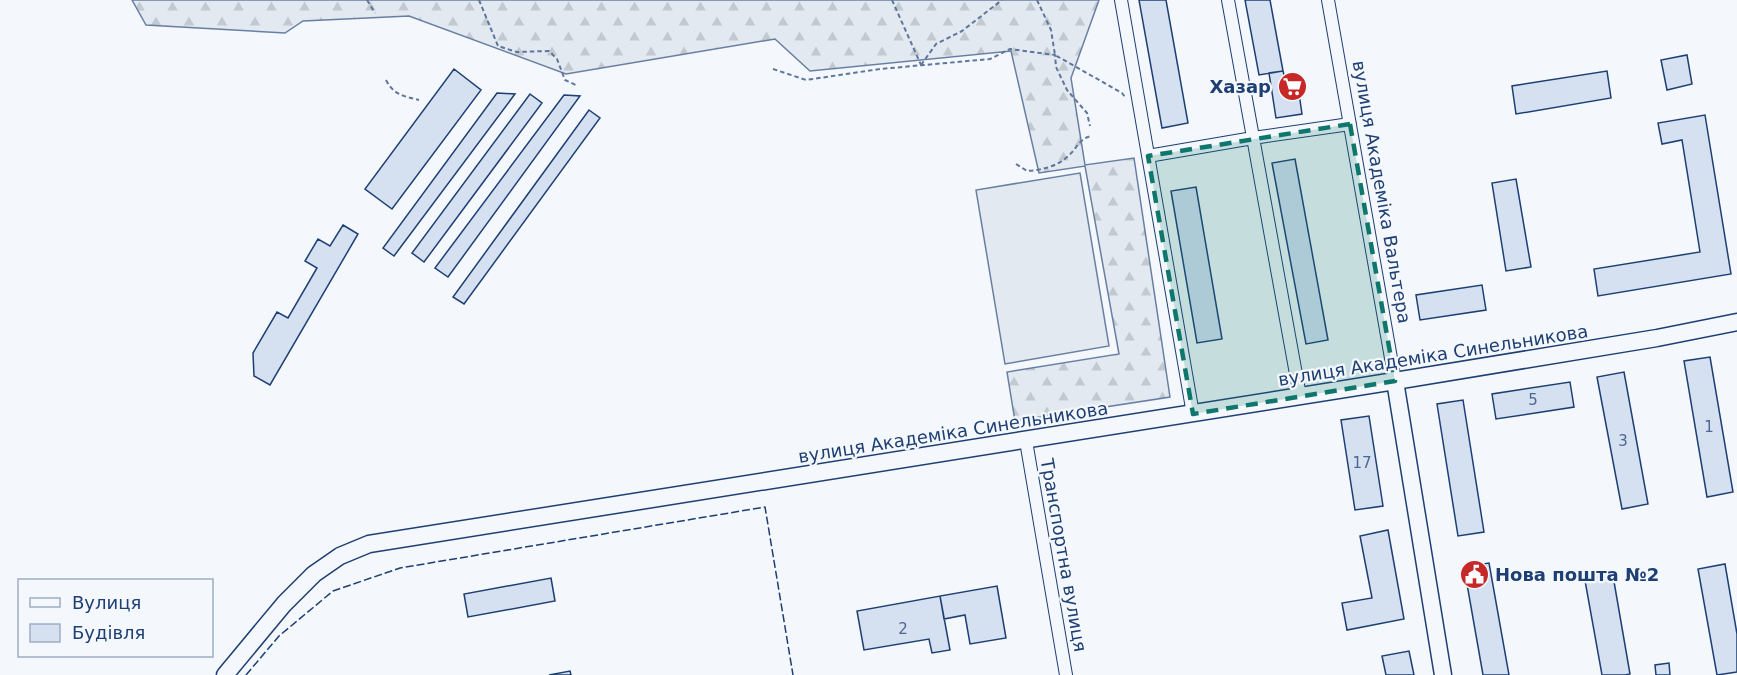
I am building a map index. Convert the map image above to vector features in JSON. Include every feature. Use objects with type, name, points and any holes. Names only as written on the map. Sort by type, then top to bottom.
[{"type":"street","points":[[1121,0],[1193,414]]},
{"type":"street","points":[[1228,0],[1300,396]]},
{"type":"street","name":"вулиця Академіка Вальтера","points":[[1328,0],[1395,381],[1443,675]]},
{"type":"street","points":[[1148,156],[1350,124]]},
{"type":"street","name":"вулиця Академіка Синельникова","points":[[225,675],[284,604],[314,574],[340,556],[369,544],[1193,414],[1646,340],[1737,322]]},
{"type":"street","name":"Транспортна вулиця","points":[[1026,441],[1066,675]]},
{"type":"path","points":[[367,0],[375,13]]},
{"type":"path","points":[[479,0],[498,46],[517,52],[549,51],[556,59],[565,80],[578,86]]},
{"type":"path","points":[[892,0],[921,65]]},
{"type":"path","points":[[921,65],[936,44],[962,32],[1002,0]]},
{"type":"path","points":[[1037,0],[1051,30],[1056,67],[1067,90],[1087,113],[1090,126]]},
{"type":"path","points":[[773,69],[806,80],[921,65],[990,59],[1010,49],[1056,55],[1122,93],[1141,119]]},
{"type":"path","points":[[386,80],[392,90],[405,97],[419,100]]},
{"type":"path","points":[[1017,164],[1027,171],[1043,170],[1068,157],[1085,137],[1092,136]]},
{"type":"highlighted area","points":[[1350,124],[1395,381],[1193,414],[1148,156]]},
{"type":"green space","points":[[132,0],[1099,0],[1071,78],[1085,165],[1134,158],[1170,397],[1015,421],[1007,372],[1119,354],[1085,166],[1039,173],[1011,51],[810,71],[775,39],[566,74],[409,16],[303,21],[285,33],[146,25]]},
{"type":"green space","points":[[1080,173],[1109,346],[1005,364],[976,190]]},
{"type":"building","points":[[1139,0],[1166,0],[1188,123],[1162,128]]},
{"type":"building","points":[[1245,0],[1270,0],[1283,71],[1259,75]]},
{"type":"building","points":[[1687,55],[1692,84],[1667,90],[1661,60]]},
{"type":"building","points":[[454,69],[481,90],[392,209],[365,189]]},
{"type":"building","points":[[1283,71],[1284,75],[1296,73],[1302,114],[1276,118],[1269,73]]},
{"type":"building","points":[[1607,71],[1611,98],[1516,114],[1512,86]]},
{"type":"building","points":[[497,93],[515,94],[394,256],[383,248]]},
{"type":"building","points":[[530,94],[542,103],[424,262],[412,253]]},
{"type":"building","points":[[564,95],[580,96],[448,277],[435,268]]},
{"type":"building","points":[[589,110],[600,118],[464,304],[453,297]]},
{"type":"building","points":[[1705,115],[1731,274],[1598,296],[1594,269],[1700,252],[1682,140],[1662,144],[1658,123]]},
{"type":"building","points":[[1295,159],[1328,340],[1306,344],[1272,163]]},
{"type":"building","points":[[1516,179],[1531,267],[1506,271],[1492,183]]},
{"type":"building","points":[[1196,187],[1222,339],[1197,343],[1171,191]]},
{"type":"building","points":[[343,225],[358,234],[270,385],[254,376],[253,353],[277,312],[288,318],[317,268],[305,261],[318,239],[330,246]]},
{"type":"building","points":[[1482,285],[1486,310],[1420,320],[1416,295]]},
{"type":"building","points":[[1710,357],[1733,492],[1707,497],[1684,361]]},
{"type":"building","points":[[1624,372],[1648,504],[1622,509],[1597,377]]},
{"type":"building","points":[[1570,382],[1574,407],[1496,419],[1492,394]]},
{"type":"building","points":[[1463,400],[1484,532],[1458,536],[1437,404]]},
{"type":"building","points":[[1369,416],[1383,506],[1355,510],[1341,420]]},
{"type":"building","points":[[1388,530],[1404,619],[1347,630],[1342,603],[1372,598],[1360,536]]},
{"type":"building","points":[[1489,563],[1509,675],[1483,675],[1464,567]]},
{"type":"building","points":[[1725,564],[1737,634],[1737,672],[1717,675],[1698,569]]},
{"type":"building","points":[[1612,570],[1630,674],[1625,675],[1602,675],[1584,575]]},
{"type":"building","points":[[551,578],[555,601],[468,617],[464,594]]},
{"type":"building","points":[[997,586],[1006,638],[970,644],[965,615],[944,619],[940,596]]},
{"type":"building","points":[[940,596],[950,650],[932,653],[929,639],[864,650],[857,611]]},
{"type":"building","points":[[1409,651],[1414,675],[1386,675],[1382,656]]},
{"type":"building","points":[[1669,663],[1670,675],[1656,675],[1655,665]]},
{"type":"building","points":[[570,671],[571,675],[549,675]]},
{"type":"fence","points":[[246,675],[279,636],[333,591],[400,568],[765,507],[793,675]]},
{"type":"place","name":"Хазар","points":[[1292,86]]},
{"type":"place","name":"Нова пошта №2","points":[[1474,574]]}]
